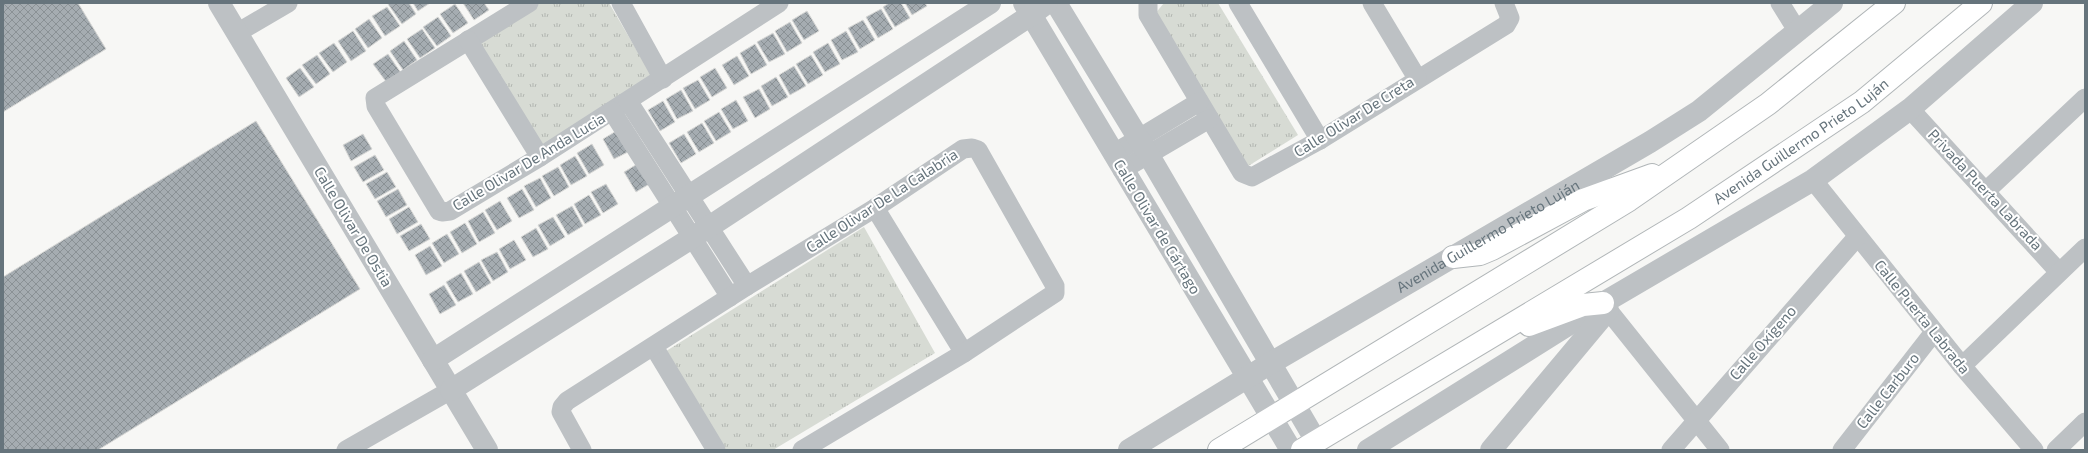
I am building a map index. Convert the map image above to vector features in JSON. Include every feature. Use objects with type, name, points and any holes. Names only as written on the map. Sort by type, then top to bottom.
[{"type":"main road","name":"Avenida Guillermo Prieto Luján","points":[[1309,446],[1467,350],[1690,218],[1862,102],[1981,3]]},
{"type":"main road","points":[[1218,450],[1629,200],[1768,104],[1888,7]]},
{"type":"main road","points":[[1453,258],[1486,252],[1583,200],[1679,165]]},
{"type":"main road","points":[[1467,350],[1583,305],[1605,306]]},
{"type":"street","name":"Calle Olivar De Ostia","points":[[220,3],[488,450]]},
{"type":"street","points":[[237,33],[288,3]]},
{"type":"street","name":"Calle Olivar De Anda Lucia","points":[[529,3],[375,98],[376,106],[439,211],[445,213],[450,211],[540,157],[663,79],[758,9],[779,3]]},
{"type":"street","points":[[621,3],[663,79]]},
{"type":"street","points":[[433,360],[990,3]]},
{"type":"street","name":"Calle Olivar de Cártago","points":[[1056,3],[1144,146],[1271,363],[1294,404],[1309,446]]},
{"type":"street","name":"Calle Olivar De Creta","points":[[1148,3],[1146,8],[1150,19],[1242,174],[1247,176],[1258,175],[1320,140],[1417,78],[1506,25],[1510,18],[1506,8]]},
{"type":"street","points":[[1238,3],[1320,140]]},
{"type":"street","points":[[1372,3],[1417,78]]},
{"type":"street","points":[[1780,3],[1798,32]]},
{"type":"street","name":"Avenida Guillermo Prieto Luján","points":[[1129,450],[1271,363],[1453,258],[1650,142],[1699,111],[1832,3]]},
{"type":"street","name":"Avenida Guillermo Prieto Luján","points":[[1368,450],[1813,180],[1910,109],[2032,3]]},
{"type":"street","points":[[346,450],[451,390],[700,232],[1034,7]]},
{"type":"street","name":"Calle Olivar de Cártago","points":[[1034,7],[1118,162],[1271,418],[1292,450]]},
{"type":"street","points":[[468,40],[540,157]]},
{"type":"street","points":[[1986,191],[2085,98]]},
{"type":"street","points":[[628,101],[680,201]]},
{"type":"street","points":[[1118,162],[1144,146],[1199,102]]},
{"type":"street","name":"Privada Puerta Labrada","points":[[1910,109],[2060,272]]},
{"type":"street","points":[[612,111],[680,201],[700,232],[746,286]]},
{"type":"street","points":[[1144,146],[1209,119]]},
{"type":"street","name":"Calle Olivar De La Calabria","points":[[582,450],[563,419],[561,412],[562,406],[567,401],[654,347],[746,286],[875,208],[963,149],[972,148],[978,150],[1056,290],[1052,296],[964,353],[802,450]]},
{"type":"street","name":"Calle Puerta Labrada","points":[[1813,180],[1857,237],[2027,447]]},
{"type":"street","points":[[875,208],[964,353]]},
{"type":"street","points":[[700,232],[730,297]]},
{"type":"street","name":"Calle Oxígeno","points":[[1671,450],[1857,237]]},
{"type":"street","points":[[1962,366],[2085,248]]},
{"type":"street","points":[[1491,450],[1605,306],[1720,450]]},
{"type":"street","name":"Calle Carburo","points":[[1842,450],[1934,332]]},
{"type":"street","points":[[654,347],[716,450]]},
{"type":"street","points":[[2056,450],[2085,422]]},
{"type":"green space","points":[[530,3],[609,3],[656,83],[540,157],[469,40]]},
{"type":"green space","points":[[1164,3],[1218,3],[1298,135],[1245,168],[1154,15]]},
{"type":"green space","points":[[864,227],[935,353],[773,450],[721,450],[663,353]]},
{"type":"building","points":[[3,3],[78,3],[106,49],[3,112]]},
{"type":"building","points":[[409,3],[416,14],[402,24],[388,4]]},
{"type":"building","points":[[413,3],[430,3],[418,11]]},
{"type":"building","points":[[463,3],[484,3],[489,10],[474,20]]},
{"type":"building","points":[[889,3],[901,3],[910,18],[895,27],[883,7]]},
{"type":"building","points":[[905,3],[925,3],[927,6],[912,15]]},
{"type":"building","points":[[455,4],[468,23],[453,33],[440,14]]},
{"type":"building","points":[[387,7],[400,26],[385,36],[372,16]]},
{"type":"building","points":[[881,9],[893,29],[878,38],[866,17]]},
{"type":"building","points":[[807,11],[819,31],[804,40],[792,20]]},
{"type":"building","points":[[438,17],[451,36],[437,46],[423,27]]},
{"type":"building","points":[[369,19],[382,38],[368,48],[355,29]]},
{"type":"building","points":[[863,20],[875,40],[860,49],[848,28]]},
{"type":"building","points":[[790,22],[802,43],[787,52],[775,31]]},
{"type":"building","points":[[422,29],[435,48],[420,58],[407,39]]},
{"type":"building","points":[[353,31],[366,51],[351,61],[338,41]]},
{"type":"building","points":[[846,31],[858,52],[842,60],[831,40]]},
{"type":"building","points":[[773,33],[785,54],[769,62],[757,42]]},
{"type":"building","points":[[404,41],[417,60],[403,70],[390,51]]},
{"type":"building","points":[[334,43],[347,62],[333,72],[319,53]]},
{"type":"building","points":[[828,43],[840,64],[825,72],[813,52]]},
{"type":"building","points":[[755,44],[767,65],[751,74],[740,53]]},
{"type":"building","points":[[388,54],[401,73],[387,83],[373,64]]},
{"type":"building","points":[[317,55],[330,74],[316,84],[302,65]]},
{"type":"building","points":[[811,55],[823,75],[808,84],[796,64]]},
{"type":"building","points":[[737,56],[749,76],[734,85],[722,65]]},
{"type":"building","points":[[794,66],[806,86],[790,95],[779,75]]},
{"type":"building","points":[[300,68],[314,87],[299,97],[286,78]]},
{"type":"building","points":[[715,68],[727,88],[712,97],[700,77]]},
{"type":"building","points":[[776,77],[788,97],[772,106],[761,86]]},
{"type":"building","points":[[698,80],[710,100],[695,109],[683,88]]},
{"type":"building","points":[[759,89],[770,109],[755,118],[743,97]]},
{"type":"building","points":[[681,90],[693,111],[677,119],[666,99]]},
{"type":"building","points":[[736,100],[748,121],[733,129],[721,109]]},
{"type":"building","points":[[663,101],[675,122],[660,131],[648,110]]},
{"type":"building","points":[[719,112],[731,132],[716,141],[704,121]]},
{"type":"building","points":[[256,121],[360,289],[98,450],[3,450],[3,277]]},
{"type":"building","points":[[702,123],[714,143],[699,152],[687,132]]},
{"type":"building","points":[[618,130],[630,151],[614,159],[603,139]]},
{"type":"building","points":[[363,134],[372,149],[351,161],[343,145]]},
{"type":"building","points":[[684,134],[696,154],[681,163],[669,143]]},
{"type":"building","points":[[592,144],[604,165],[589,174],[577,153]]},
{"type":"building","points":[[375,155],[384,170],[363,182],[354,167]]},
{"type":"building","points":[[575,156],[587,176],[571,185],[560,165]]},
{"type":"building","points":[[639,163],[651,183],[636,192],[624,172]]},
{"type":"building","points":[[558,167],[569,187],[554,196],[542,176]]},
{"type":"building","points":[[387,172],[396,187],[375,199],[366,184]]},
{"type":"building","points":[[540,178],[551,198],[536,207],[524,186]]},
{"type":"building","points":[[606,184],[618,204],[603,213],[591,192]]},
{"type":"building","points":[[398,189],[407,205],[386,217],[377,201]]},
{"type":"building","points":[[522,189],[534,210],[519,218],[507,198]]},
{"type":"building","points":[[589,195],[601,215],[585,224],[574,204]]},
{"type":"building","points":[[500,201],[512,221],[497,230],[485,210]]},
{"type":"building","points":[[572,206],[583,226],[568,235],[556,215]]},
{"type":"building","points":[[409,207],[418,222],[397,234],[389,219]]},
{"type":"building","points":[[483,212],[495,233],[479,242],[468,221]]},
{"type":"building","points":[[553,217],[565,237],[550,246],[538,225]]},
{"type":"building","points":[[465,223],[477,244],[462,253],[450,232]]},
{"type":"building","points":[[421,224],[430,239],[409,251],[400,236]]},
{"type":"building","points":[[536,228],[548,249],[533,257],[521,237]]},
{"type":"building","points":[[447,234],[459,254],[444,263],[432,243]]},
{"type":"building","points":[[514,240],[526,260],[510,269],[499,249]]},
{"type":"building","points":[[430,246],[442,266],[426,275],[415,255]]},
{"type":"building","points":[[497,252],[508,272],[493,281],[481,260]]},
{"type":"building","points":[[479,262],[491,283],[476,292],[464,271]]},
{"type":"building","points":[[461,273],[473,294],[458,302],[446,282]]},
{"type":"building","points":[[444,285],[456,305],[440,314],[429,294]]}]
